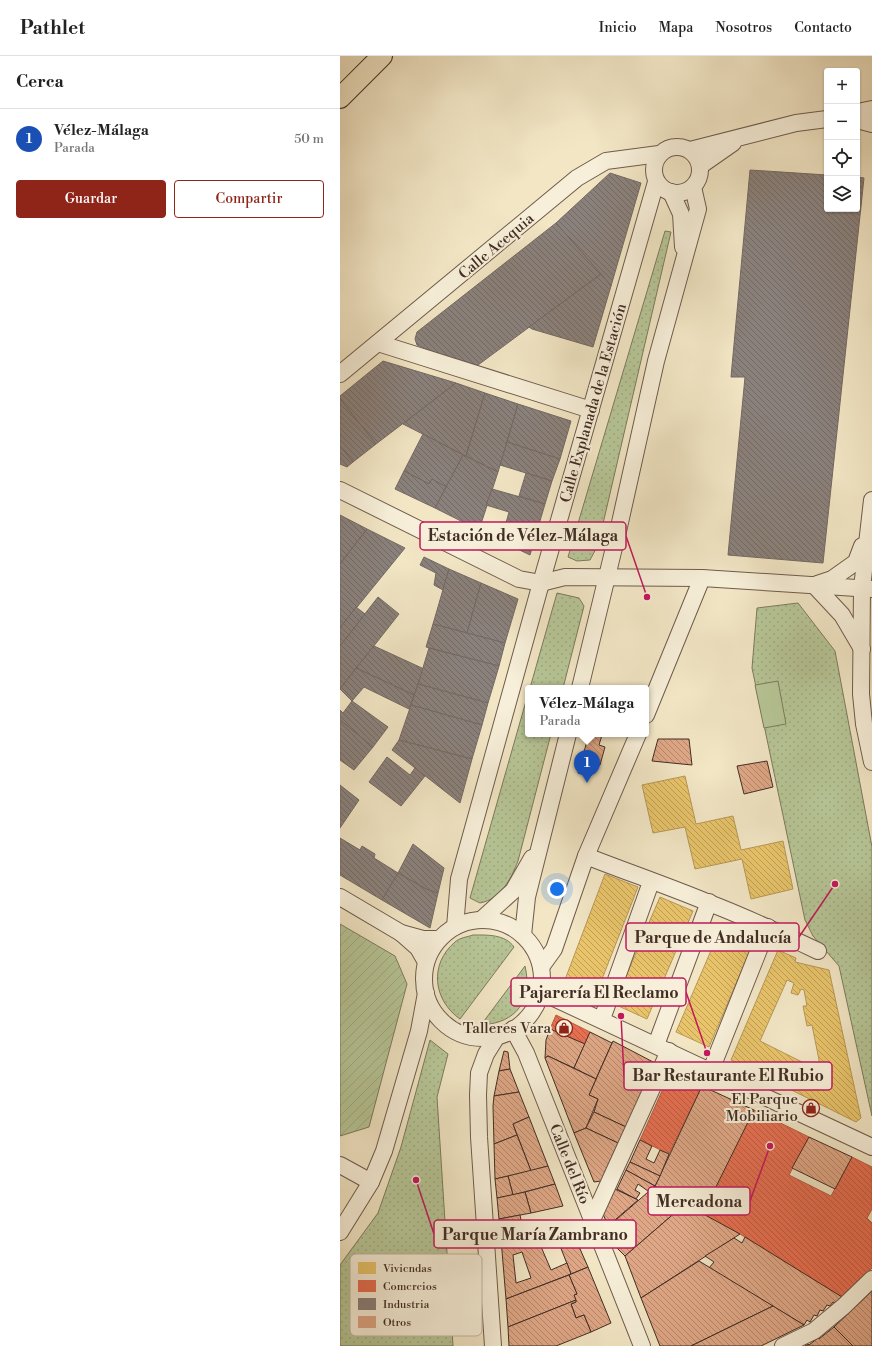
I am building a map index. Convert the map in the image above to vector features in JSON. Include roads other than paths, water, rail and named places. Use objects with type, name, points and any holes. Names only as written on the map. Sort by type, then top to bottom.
[{"type":"main road","points":[[340,98],[382,56]]},
{"type":"street","points":[[860,111],[872,109]]},
{"type":"street","points":[[690,150],[796,123],[824,119]]},
{"type":"street","points":[[860,121],[872,124]]},
{"type":"street","points":[[700,166],[742,136]]},
{"type":"street","points":[[679,146],[690,150],[698,159],[700,166],[700,173],[693,187],[680,193],[662,189],[655,178],[654,164],[658,154],[668,147],[679,146]]},
{"type":"street","name":"Calle Acequia","points":[[340,374],[577,178],[606,161],[658,154]]},
{"type":"street","points":[[619,160],[655,178]]},
{"type":"street","name":"Calle Explanada de la Estación","points":[[455,927],[459,879],[541,583],[592,410],[655,178]]},
{"type":"street","points":[[581,685],[656,361],[682,262],[691,240],[698,209],[693,187]]},
{"type":"street","points":[[671,192],[681,214],[684,238],[682,262]]},
{"type":"street","points":[[378,343],[592,410]]},
{"type":"street","points":[[340,490],[519,579],[541,583],[564,577],[702,578],[867,589]]},
{"type":"street","points":[[871,510],[868,531],[867,589],[862,649],[867,691],[868,723],[872,762]]},
{"type":"street","points":[[814,585],[832,579],[856,562],[868,531]]},
{"type":"street","points":[[649,708],[702,578]]},
{"type":"street","points":[[814,585],[842,615],[862,649]]},
{"type":"street","points":[[541,967],[554,949],[586,856],[637,737]]},
{"type":"street","points":[[523,935],[527,897],[567,740]]},
{"type":"street","points":[[481,920],[513,891],[542,839]]},
{"type":"street","points":[[586,856],[651,882],[709,902],[768,927],[818,951]]},
{"type":"street","points":[[602,1019],[651,882]]},
{"type":"street","points":[[340,897],[401,932],[423,939],[439,939]]},
{"type":"street","points":[[592,1220],[663,1048],[709,902]]},
{"type":"street","points":[[340,1232],[371,1182],[384,1151],[419,1031],[426,993],[424,970],[426,962],[429,954],[439,939],[455,927],[467,922],[481,920],[496,921],[511,926],[523,935],[531,944],[541,967],[541,992],[534,1009],[522,1024],[496,1038],[480,1039],[467,1037],[458,1033],[442,1022],[432,1009],[426,993]]},
{"type":"street","points":[[711,1070],[768,927]]},
{"type":"street","points":[[401,932],[418,948],[426,962]]},
{"type":"street","points":[[541,992],[711,1070],[872,1147]]},
{"type":"street","name":"Calle del Río","points":[[513,1029],[526,1053],[642,1346]]},
{"type":"street","points":[[493,1346],[479,1137],[480,1073],[486,1054],[496,1038]]},
{"type":"street","points":[[340,1165],[371,1182]]},
{"type":"street","points":[[783,1346],[814,1331],[844,1306],[872,1279]]},
{"type":"place","name":"Estación de Vélez-Málaga","points":[[647,597]]},
{"type":"place","name":"Vélez-Málaga","points":[[587,783]]},
{"type":"place","name":"Parque de Andalucía","points":[[835,884]]},
{"type":"place","name":"Bar Restaurante El Rubio","points":[[621,1016]]},
{"type":"place","name":"Talleres Vara","points":[[564,1028]]},
{"type":"place","name":"Pajarería El Reclamo","points":[[707,1053]]},
{"type":"place","name":"El Parque Mobiliario","points":[[811,1108]]},
{"type":"place","name":"Mercadona","points":[[770,1146]]},
{"type":"place","name":"Parque María Zambrano","points":[[416,1180]]}]
